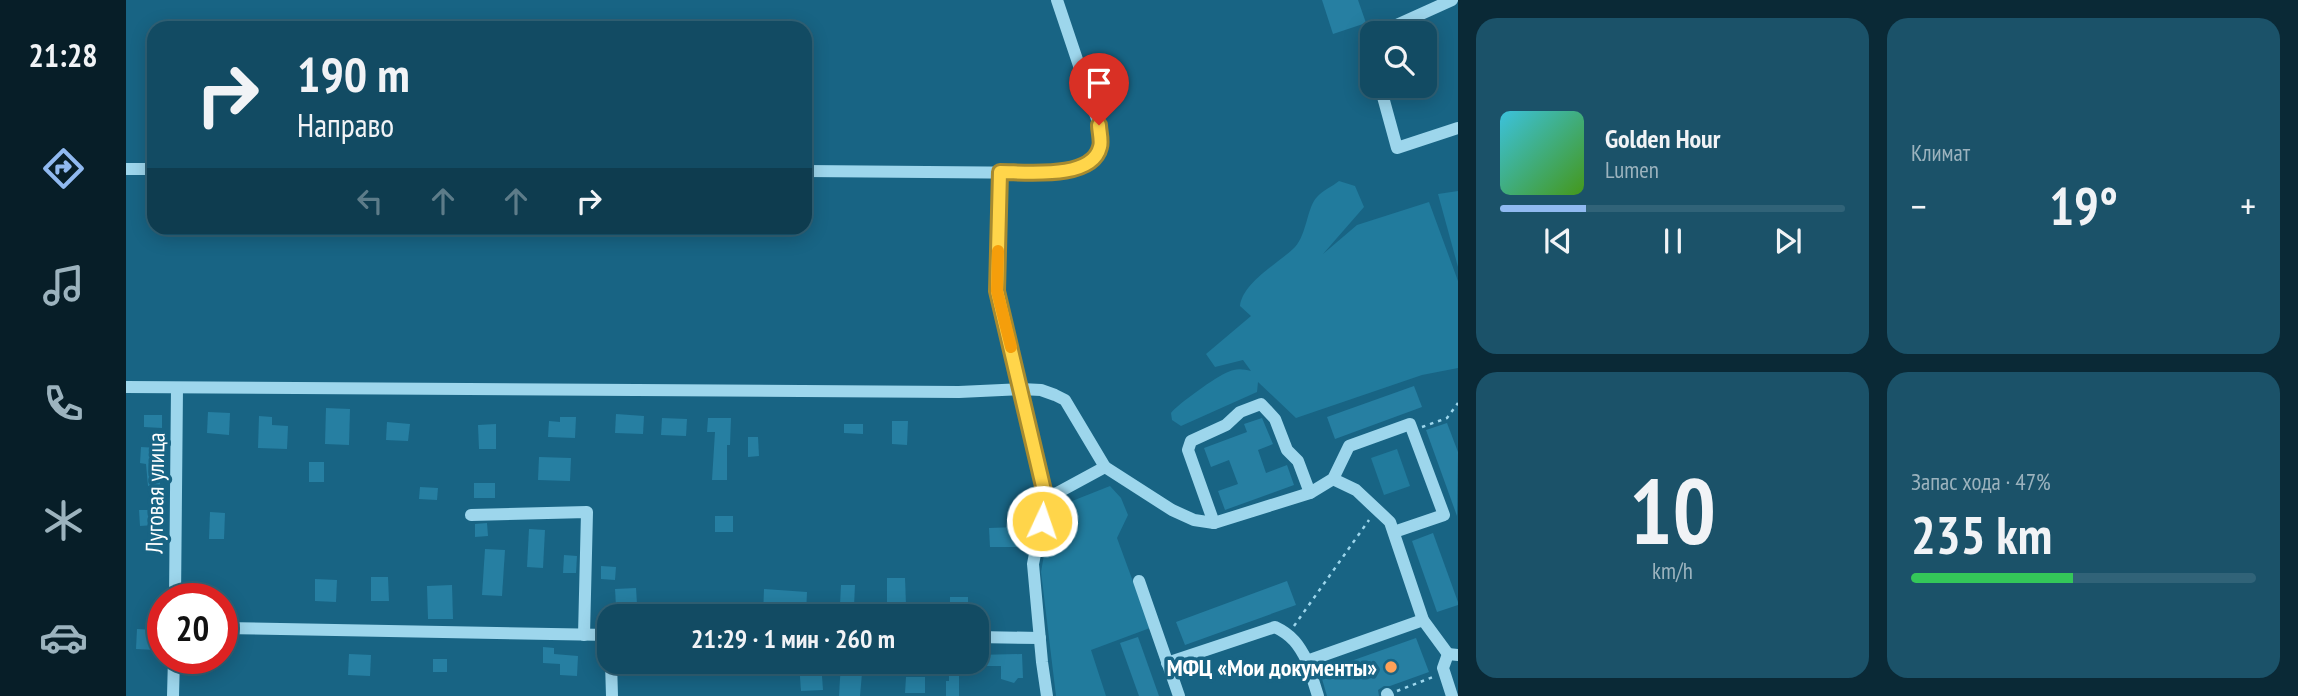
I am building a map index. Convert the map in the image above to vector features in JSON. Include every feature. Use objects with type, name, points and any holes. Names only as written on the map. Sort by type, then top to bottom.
[{"type":"street","points":[[812,172],[1074,170],[1091,162],[1100,147],[1099,125],[1057,0]]},
{"type":"street","points":[[1406,21],[1452,0]]},
{"type":"street","points":[[1383,98],[1397,148],[1458,128]]},
{"type":"street","points":[[126,169],[147,169]]},
{"type":"street","points":[[1000,172],[997,291],[1046,499],[1033,564],[1047,696]]},
{"type":"street","points":[[126,387],[959,392],[1041,390],[1065,400],[1105,467],[1172,510],[1194,520],[1214,523],[1310,493],[1333,479],[1349,446],[1410,424],[1444,515],[1394,531]]},
{"type":"street","name":"Луговая улица","points":[[175,583],[177,388]]},
{"type":"street","points":[[1214,523],[1188,450],[1191,441],[1226,425],[1240,412],[1261,404],[1275,419],[1287,450],[1298,461],[1310,493]]},
{"type":"street","points":[[1046,499],[1105,467]]},
{"type":"street","points":[[1333,479],[1356,490],[1377,509],[1394,531],[1423,620],[1429,631],[1453,654],[1443,668],[1452,696]]},
{"type":"street","points":[[471,515],[587,512],[584,635]]},
{"type":"street","points":[[1139,581],[1179,696]]},
{"type":"street","points":[[1307,661],[1423,620]]},
{"type":"street","points":[[1167,663],[1275,627],[1290,633],[1301,648],[1318,696]]},
{"type":"street","points":[[238,628],[597,635]]},
{"type":"street","points":[[989,638],[1041,638]]},
{"type":"street","points":[[173,696],[174,674]]},
{"type":"street","points":[[611,674],[612,696]]},
{"type":"path","points":[[1413,430],[1447,418],[1458,402]]},
{"type":"path","points":[[1290,633],[1377,509]]},
{"type":"path","points":[[1387,695],[1437,676]]},
{"type":"shaded area","points":[[1339,181],[1355,186],[1364,207],[1323,254],[1357,225],[1429,202],[1458,281],[1458,368],[1422,375],[1296,418],[1258,382],[1257,392],[1181,426],[1172,420],[1171,413],[1175,409],[1215,379],[1234,370],[1251,371],[1243,360],[1215,367],[1206,354],[1251,316],[1240,306],[1248,289],[1295,247],[1314,201]]},
{"type":"shaded area","points":[[1458,191],[1458,267],[1438,194]]},
{"type":"shaded area","points":[[1397,449],[1410,486],[1384,495],[1371,458]]},
{"type":"shaded area","points":[[1110,486],[1121,498],[1128,515],[1117,538],[1150,628],[1091,650],[1106,696],[1056,696],[1041,572],[1052,509]]},
{"type":"building","points":[[1322,0],[1358,0],[1365,21],[1333,34]]},
{"type":"building","points":[[1414,386],[1422,407],[1335,439],[1327,417]]},
{"type":"building","points":[[326,408],[350,409],[349,445],[325,444]]},
{"type":"building","points":[[208,412],[230,413],[229,435],[207,433]]},
{"type":"building","points":[[616,414],[644,416],[643,434],[615,433]]},
{"type":"building","points":[[144,415],[162,415],[162,428],[144,427]]},
{"type":"building","points":[[259,416],[272,417],[272,425],[288,426],[287,449],[258,448]]},
{"type":"building","points":[[560,417],[576,417],[575,438],[548,437],[549,421],[560,422]]},
{"type":"building","points":[[662,418],[687,419],[686,436],[661,435]]},
{"type":"building","points":[[708,418],[731,418],[730,445],[727,445],[727,480],[712,480],[715,432],[707,432]]},
{"type":"building","points":[[1262,418],[1273,444],[1258,450],[1266,473],[1287,465],[1294,485],[1225,510],[1218,491],[1238,484],[1229,460],[1211,467],[1204,448],[1247,432],[1244,424]]},
{"type":"building","points":[[892,421],[908,421],[907,445],[892,444]]},
{"type":"building","points":[[387,422],[410,424],[408,441],[386,440]]},
{"type":"building","points":[[1447,423],[1458,452],[1457,516],[1426,430]]},
{"type":"building","points":[[496,424],[496,449],[479,449],[478,425]]},
{"type":"building","points":[[844,424],[863,424],[863,434],[844,433]]},
{"type":"building","points":[[748,437],[758,437],[759,456],[748,457]]},
{"type":"building","points":[[141,447],[158,448],[157,473],[160,472],[160,485],[148,486],[146,464],[140,463]]},
{"type":"building","points":[[539,457],[571,458],[570,481],[538,480]]},
{"type":"building","points":[[309,462],[324,462],[324,482],[309,482]]},
{"type":"building","points":[[474,483],[495,483],[495,498],[474,498]]},
{"type":"building","points":[[420,487],[438,488],[437,500],[419,499]]},
{"type":"building","points":[[139,510],[153,510],[154,525],[140,526]]},
{"type":"building","points":[[210,512],[225,513],[224,539],[209,539]]},
{"type":"building","points":[[715,516],[733,516],[733,532],[715,532]]},
{"type":"building","points":[[487,523],[488,536],[475,537],[475,524]]},
{"type":"building","points":[[1018,527],[1018,547],[990,547],[989,528]]},
{"type":"building","points":[[529,529],[545,530],[543,568],[527,567]]},
{"type":"building","points":[[1433,533],[1458,602],[1458,605],[1437,612],[1412,541]]},
{"type":"building","points":[[485,549],[505,550],[502,596],[482,595]]},
{"type":"building","points":[[564,555],[577,556],[576,573],[563,573]]},
{"type":"building","points":[[601,566],[616,567],[615,580],[601,579]]},
{"type":"building","points":[[371,577],[388,577],[389,601],[371,601]]},
{"type":"building","points":[[887,578],[905,578],[906,604],[887,604]]},
{"type":"building","points":[[315,579],[337,580],[336,602],[315,601]]},
{"type":"building","points":[[1287,581],[1296,605],[1185,645],[1176,622]]},
{"type":"building","points":[[452,585],[453,619],[428,619],[427,586]]},
{"type":"building","points":[[841,585],[855,585],[854,604],[840,604]]},
{"type":"building","points":[[636,588],[637,604],[616,604],[615,589]]},
{"type":"building","points":[[764,589],[807,592],[806,604],[763,604]]},
{"type":"building","points":[[950,597],[968,597],[968,604],[950,604]]},
{"type":"building","points":[[137,629],[147,630],[147,650],[136,649]]},
{"type":"building","points":[[1138,637],[1159,696],[1139,696],[1120,643]]},
{"type":"building","points":[[1416,638],[1429,672],[1384,686],[1378,690],[1379,696],[1327,696],[1320,672]]},
{"type":"building","points":[[543,647],[554,648],[554,654],[578,656],[577,676],[560,675],[560,664],[543,663]]},
{"type":"building","points":[[349,654],[371,655],[370,676],[348,675]]},
{"type":"building","points":[[1022,654],[1023,678],[1018,678],[1014,683],[1001,679],[1001,666],[989,666],[989,655]]},
{"type":"building","points":[[433,659],[447,659],[447,672],[433,672]]},
{"type":"building","points":[[800,674],[822,674],[823,690],[801,691]]},
{"type":"building","points":[[840,674],[862,674],[860,696],[839,696]]},
{"type":"building","points":[[949,674],[959,674],[959,696],[946,696],[946,681],[949,681]]},
{"type":"building","points":[[906,677],[925,677],[925,693],[905,693]]},
{"type":"slow traffic","points":[[998,251],[997,291],[1011,347]]},
{"type":"place","name":"МФЦ «Мои документы»","points":[[1391,667]]},
{"type":"route","points":[[1042,521],[1046,499],[997,291],[1000,172],[1044,173],[1074,170],[1091,162],[1100,147],[1099,125]]}]
